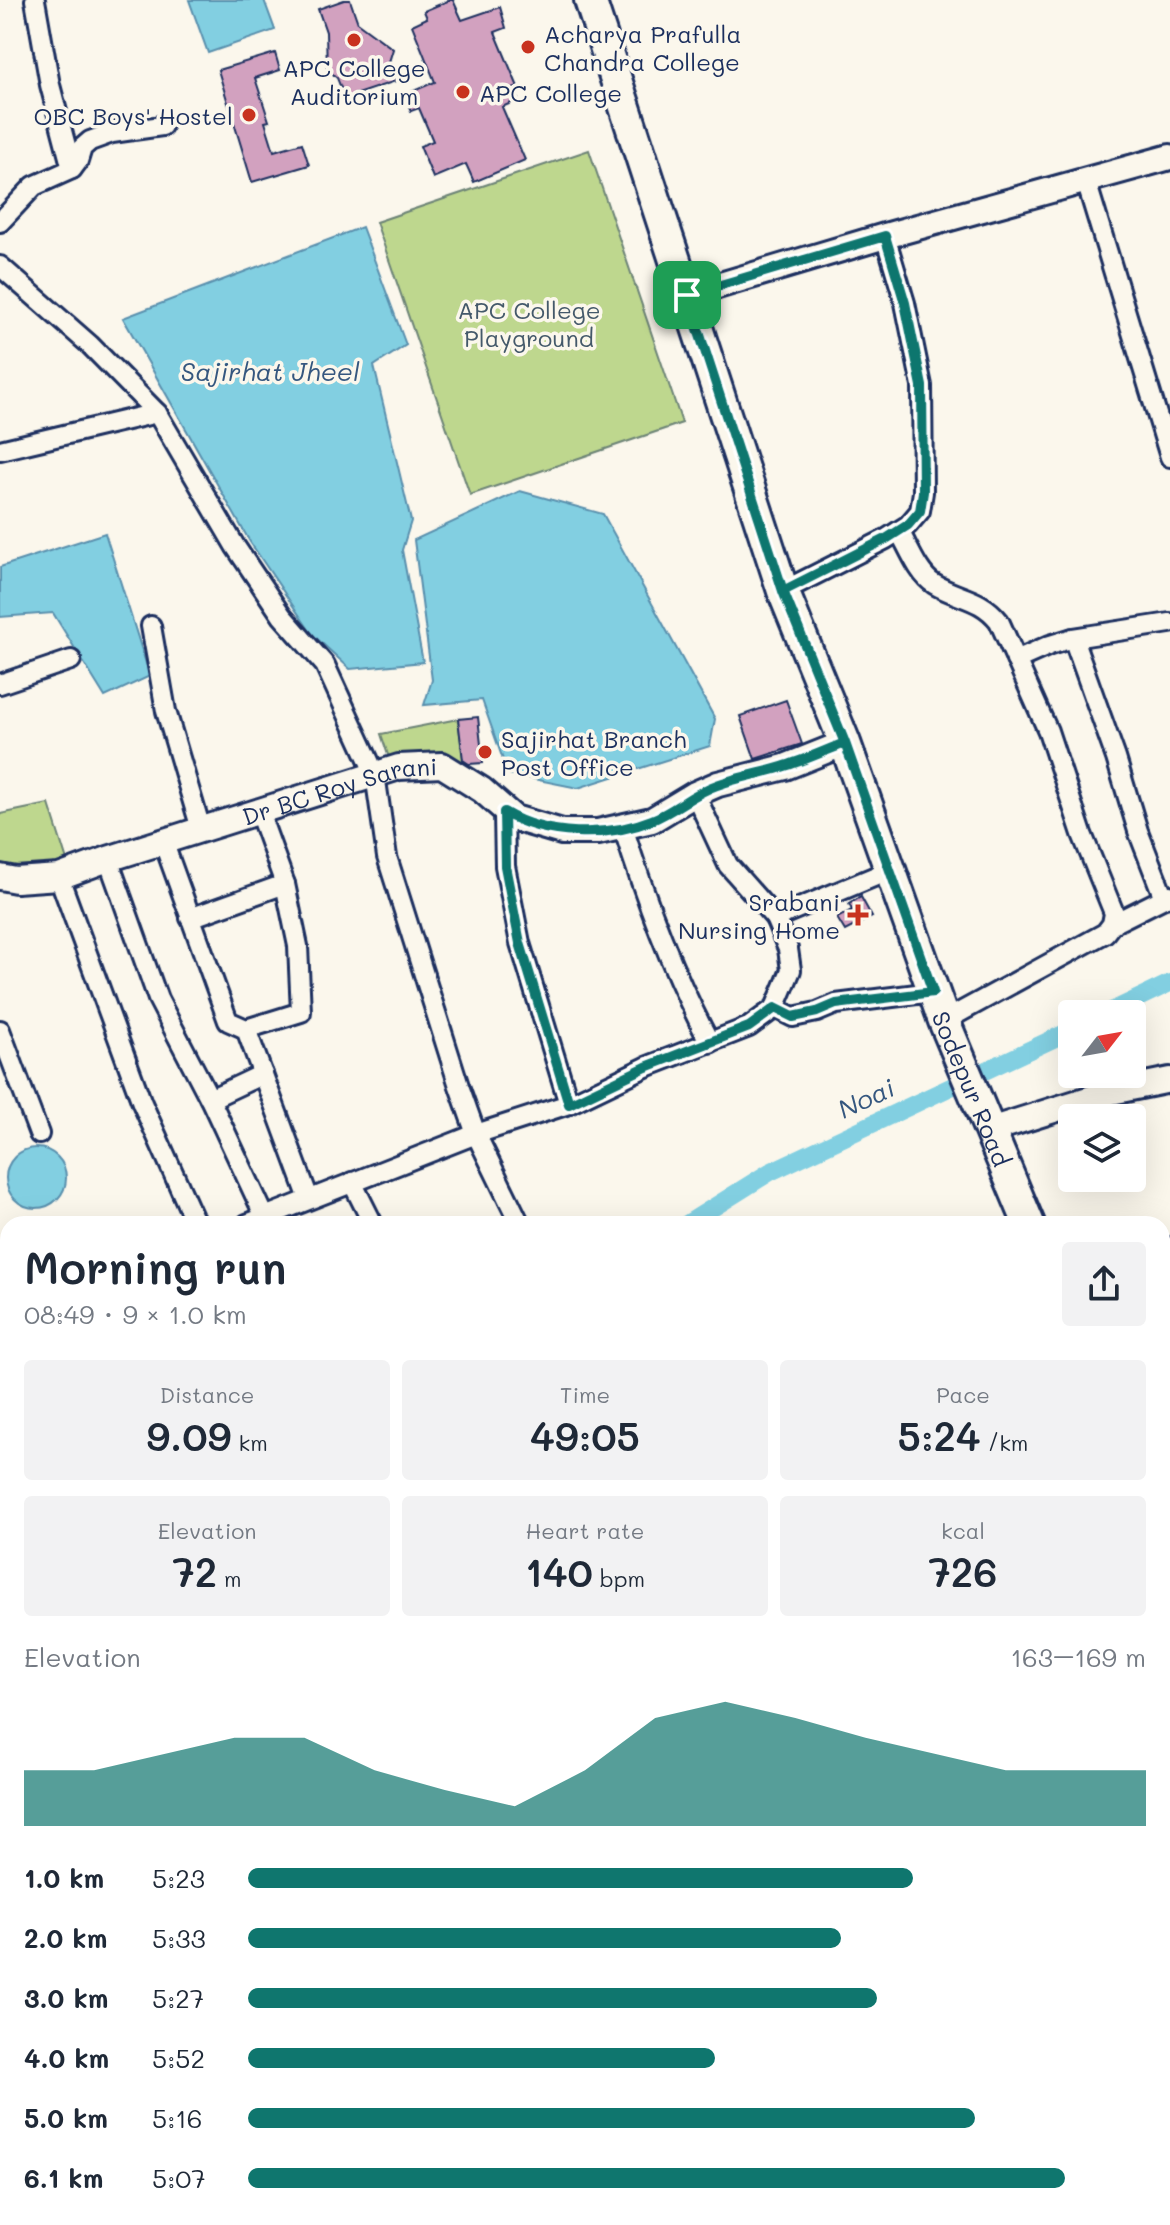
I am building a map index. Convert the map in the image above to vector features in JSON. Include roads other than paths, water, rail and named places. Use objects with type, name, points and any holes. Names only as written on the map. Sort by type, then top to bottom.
[{"type":"main road","name":"Sodepur Road","points":[[590,0],[783,591],[845,743],[933,992],[1026,1216]]},
{"type":"street","points":[[35,0],[50,85],[72,169]]},
{"type":"street","points":[[0,222],[34,186],[72,169],[82,148],[90,141],[112,133],[162,126]]},
{"type":"street","points":[[687,295],[1170,157]]},
{"type":"street","points":[[1086,181],[1170,457]]},
{"type":"street","points":[[783,591],[899,531],[920,511],[923,492],[922,386],[905,303],[885,236]]},
{"type":"street","points":[[0,266],[90,345],[157,413],[235,546],[282,616],[325,665],[375,774],[387,857],[476,1134],[516,1216]]},
{"type":"street","points":[[0,450],[157,413]]},
{"type":"street","points":[[899,531],[931,583],[989,608],[999,621],[1048,731],[1082,834],[1114,913],[1112,924]]},
{"type":"street","points":[[1016,660],[1073,638],[1170,623]]},
{"type":"street","points":[[151,626],[166,711],[201,829]]},
{"type":"street","points":[[949,1033],[1105,933],[1112,924],[1167,896],[1138,831],[1116,758],[1073,638]]},
{"type":"street","points":[[0,684],[71,660]]},
{"type":"street","name":"Dr BC Roy Sarani","points":[[0,877],[16,880],[59,877],[399,767],[442,765],[482,790],[514,818],[562,832],[598,832],[652,820],[718,784],[785,767],[845,743]]},
{"type":"street","points":[[269,1216],[476,1134],[569,1104],[646,1067],[749,1027],[775,1008],[791,970],[788,949],[775,918],[728,865],[695,794]]},
{"type":"street","points":[[163,841],[228,1021],[246,1029],[301,1012],[298,946],[285,884],[259,812]]},
{"type":"street","points":[[504,812],[505,866],[520,943],[569,1104]]},
{"type":"street","points":[[623,827],[689,1004],[710,1043]]},
{"type":"street","points":[[108,859],[158,999],[210,1099],[253,1216]]},
{"type":"street","points":[[775,918],[888,871]]},
{"type":"street","points":[[59,877],[142,1103],[192,1216]]},
{"type":"street","points":[[190,918],[285,884]]},
{"type":"street","points":[[775,1008],[793,1017],[836,1004],[933,992]]},
{"type":"street","points":[[246,1029],[309,1199]]},
{"type":"street","points":[[0,1030],[39,1134]]},
{"type":"street","points":[[210,1099],[263,1074]]},
{"type":"street","points":[[987,1122],[1170,1080]]},
{"type":"street","points":[[352,1182],[369,1216]]},
{"type":"water","points":[[189,0],[264,0],[275,30],[208,53]]},
{"type":"water","name":"Sajirhat Jheel","points":[[362,227],[406,345],[374,366],[411,521],[402,550],[423,662],[350,669],[312,634],[250,542],[123,318]]},
{"type":"water","points":[[520,491],[603,514],[715,719],[710,746],[578,788],[508,774],[482,700],[424,705],[432,680],[414,540]]},
{"type":"water","points":[[105,533],[150,676],[105,697],[53,613],[0,617],[0,567]]},
{"type":"water","points":[[36,1148],[47,1150],[57,1157],[64,1167],[64,1189],[57,1199],[47,1206],[36,1208],[25,1206],[15,1199],[8,1189],[6,1178],[8,1167],[15,1157],[25,1150]]},
{"type":"waterway","name":"Noai","points":[[1134,1000],[1170,983]]},
{"type":"waterway","name":"Noai","points":[[700,1216],[770,1172],[1058,1037]]},
{"type":"place","name":"APC College Auditorium","points":[[354,40]]},
{"type":"place","name":"Acharya Prafulla Chandra College","points":[[528,47]]},
{"type":"place","name":"APC College","points":[[463,92]]},
{"type":"place","name":"OBC Boys' Hostel","points":[[249,115]]},
{"type":"place","name":"Sajirhat Branch Post Office","points":[[485,752]]},
{"type":"place","name":"Srabani Nursing Home","points":[[858,915]]},
{"type":"park label","name":"APC College Playground","points":[[529,323]]}]
